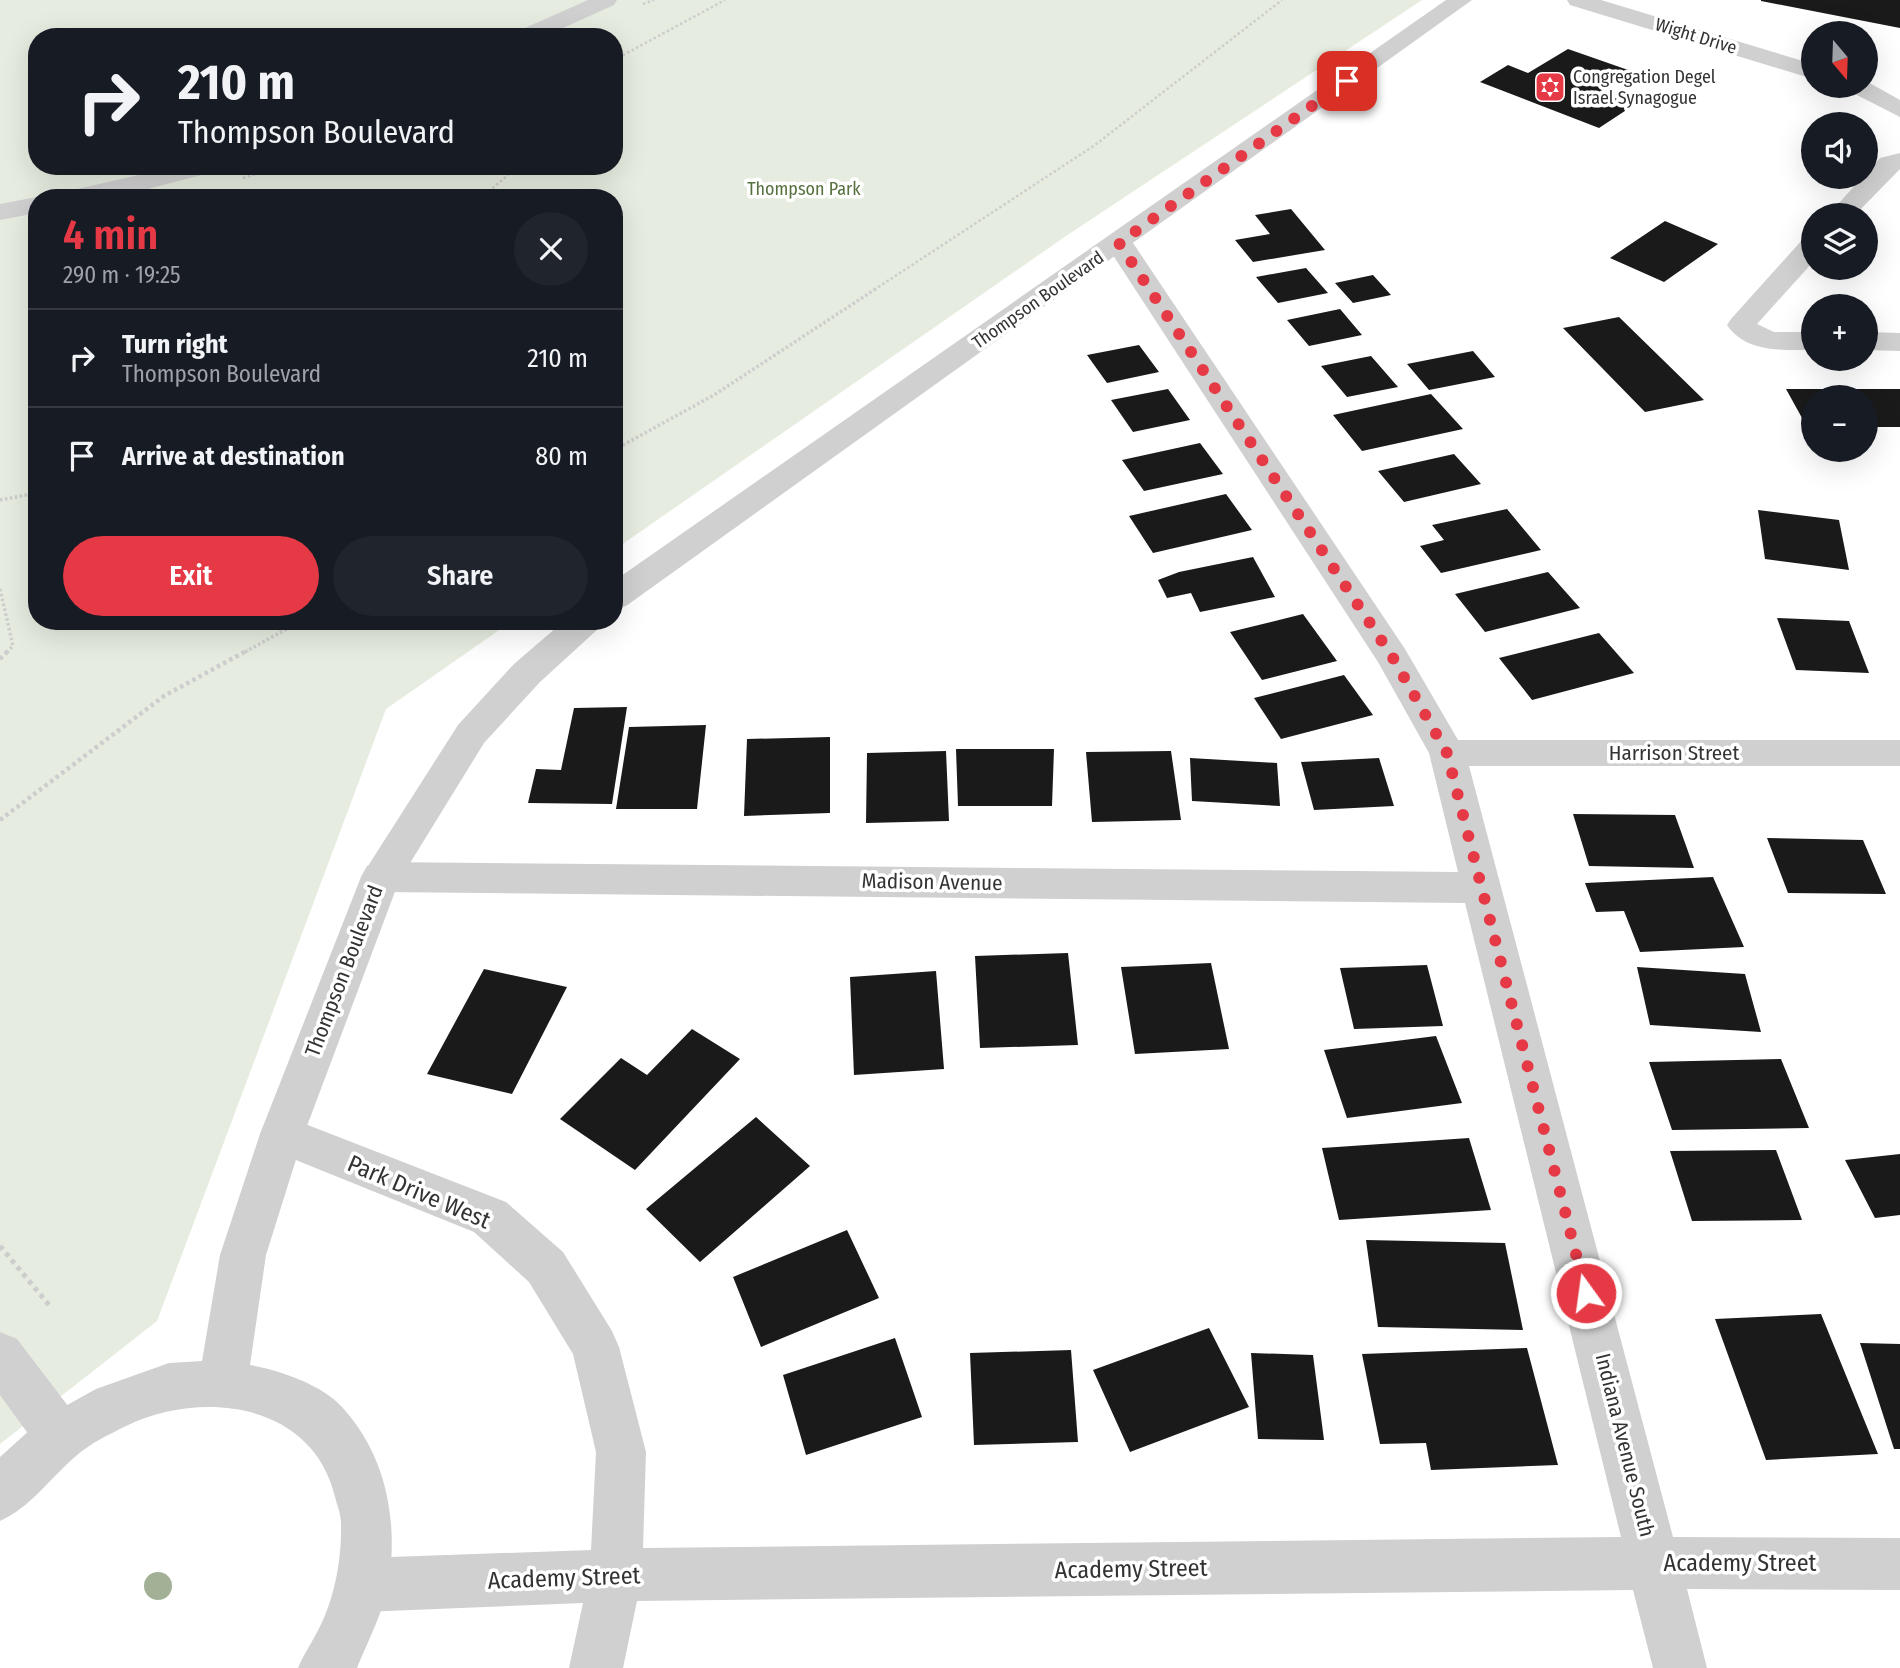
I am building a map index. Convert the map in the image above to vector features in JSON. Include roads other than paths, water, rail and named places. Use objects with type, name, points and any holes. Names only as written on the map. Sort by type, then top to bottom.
[{"type":"street","points":[[544,28],[606,0]]},
{"type":"street","name":"Thompson Boulevard","points":[[623,592],[1461,0]]},
{"type":"street","name":"Wight Drive","points":[[1578,0],[1801,68]]},
{"type":"street","points":[[1878,98],[1900,110]]},
{"type":"street","points":[[1852,203],[1889,163],[1900,161]]},
{"type":"street","points":[[118,189],[176,175]]},
{"type":"street","points":[[0,212],[28,207]]},
{"type":"street","name":"Indiana Avenue South","points":[[1119,243],[1393,658],[1447,753],[1680,1668]]},
{"type":"street","points":[[1801,259],[1741,325],[1750,336],[1772,341],[1801,341]]},
{"type":"street","points":[[1878,341],[1900,342]]},
{"type":"street","name":"Thompson Boulevard","points":[[223,1383],[243,1255],[282,1134],[381,877],[471,734],[527,673],[576,630]]},
{"type":"street","name":"Harrison Street","points":[[1447,753],[1900,753]]},
{"type":"street","name":"Madison Avenue","points":[[381,877],[1483,888]]},
{"type":"street","name":"Park Drive West","points":[[282,1134],[490,1217],[546,1268],[595,1348],[621,1452],[616,1575],[596,1668]]},
{"type":"street","points":[[0,1355],[60,1436]]},
{"type":"street","points":[[0,1495],[10,1482],[60,1436],[114,1406],[169,1387],[223,1383],[278,1394],[323,1422],[353,1465],[367,1521],[362,1585],[336,1653],[325,1668]]},
{"type":"street","name":"Academy Street","points":[[362,1585],[616,1575],[1655,1563],[1900,1564]]},
{"type":"place","name":"Congregation Degel Israel Synagogue","points":[[1550,87]]},
{"type":"park label","name":"Thompson Park","points":[[804,189]]}]
